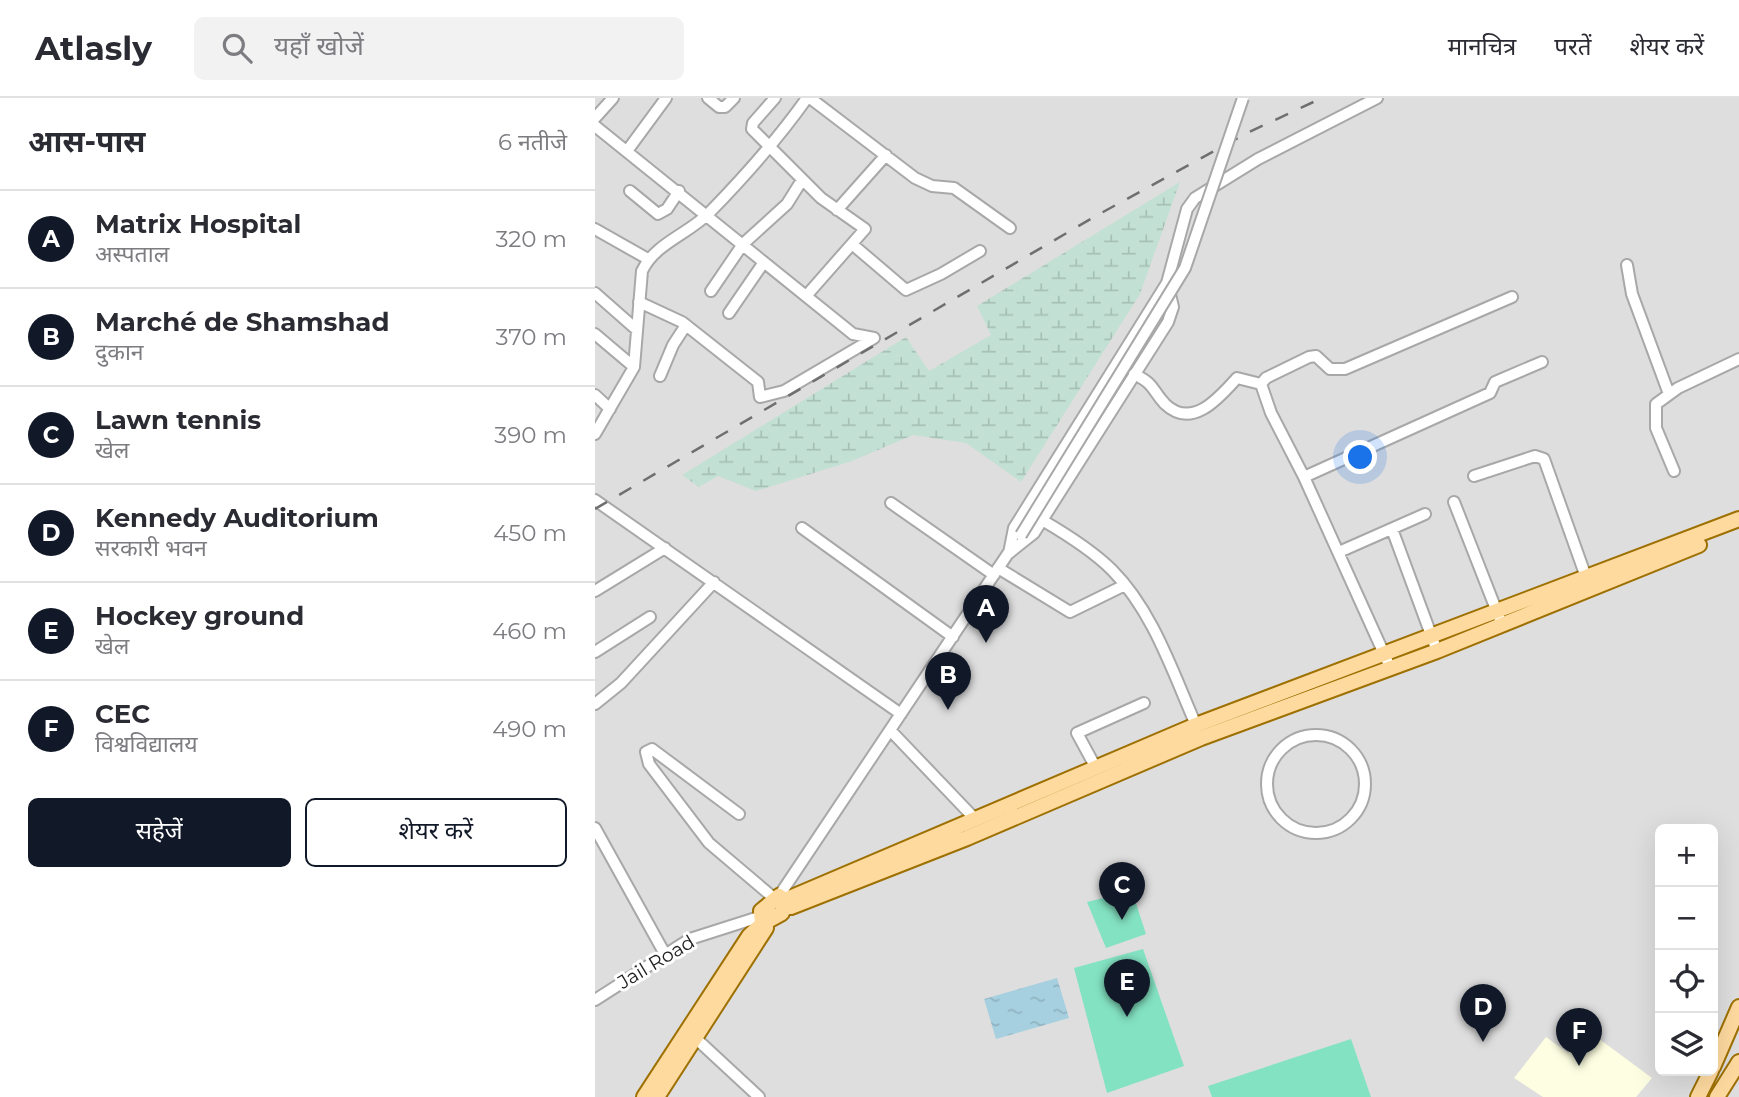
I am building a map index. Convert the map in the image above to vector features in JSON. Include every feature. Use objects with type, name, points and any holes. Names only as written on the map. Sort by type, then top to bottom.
[{"type":"main road","points":[[657,1097],[749,936],[781,901],[1196,725],[1387,660],[1437,651],[1499,616],[1586,577],[1739,519]]},
{"type":"main road","points":[[781,901],[968,838],[1387,660],[1433,633],[1499,616],[1739,529]]},
{"type":"main road","points":[[1718,1055],[1739,1007]]},
{"type":"main road","points":[[644,1097],[691,1035]]},
{"type":"main road","points":[[1717,1097],[1739,1062]]},
{"type":"main road","points":[[1697,1097],[1708,1076]]},
{"type":"street","points":[[595,118],[613,98]]},
{"type":"street","points":[[627,151],[666,98]]},
{"type":"street","points":[[708,98],[719,107],[725,107],[734,98]]},
{"type":"street","points":[[775,98],[753,123],[753,129],[802,180],[837,210],[865,229],[807,295]]},
{"type":"street","points":[[595,434],[634,367],[642,271],[648,259],[708,214],[770,149],[809,98],[915,178],[932,186],[954,188],[1010,228]]},
{"type":"street","points":[[739,814],[652,749],[646,752],[649,764],[709,843],[781,901],[901,714],[1021,535],[1185,268],[1243,98]]},
{"type":"street","points":[[1009,553],[1014,528],[1167,283],[1187,209],[1195,198],[1258,159],[1377,98]]},
{"type":"street","points":[[595,126],[680,191],[853,334],[874,338],[784,391],[759,397],[758,382],[686,325],[639,302]]},
{"type":"street","points":[[837,210],[885,155]]},
{"type":"street","points":[[711,291],[743,244],[787,204],[802,180]]},
{"type":"street","points":[[629,191],[658,214],[667,209],[680,191]]},
{"type":"street","points":[[595,229],[648,259]]},
{"type":"street","points":[[852,244],[907,290],[980,251]]},
{"type":"street","points":[[729,313],[764,262]]},
{"type":"street","points":[[1626,265],[1632,294],[1669,394]]},
{"type":"street","points":[[1009,553],[1034,533],[1168,321],[1173,307],[1167,283]]},
{"type":"street","points":[[595,293],[637,330]]},
{"type":"street","points":[[1261,384],[1266,378],[1309,357],[1316,356],[1330,369],[1345,369],[1512,297]]},
{"type":"street","points":[[660,376],[686,325]]},
{"type":"street","points":[[595,334],[634,367]]},
{"type":"street","points":[[1674,471],[1656,428],[1656,404],[1702,374],[1739,359]]},
{"type":"street","points":[[1304,477],[1490,393],[1495,382],[1542,362]]},
{"type":"street","points":[[1134,374],[1152,383],[1163,402],[1177,413],[1195,413],[1212,406],[1237,378],[1261,384]]},
{"type":"street","points":[[1261,384],[1271,413],[1304,477],[1387,660]]},
{"type":"street","points":[[595,395],[610,409]]},
{"type":"street","points":[[1474,476],[1535,456],[1543,459],[1586,577]]},
{"type":"street","points":[[595,500],[901,714]]},
{"type":"street","points":[[1454,502],[1499,616]]},
{"type":"street","points":[[891,503],[996,571],[1070,612],[1125,585]]},
{"type":"street","points":[[1339,552],[1425,514]]},
{"type":"street","points":[[1042,520],[1069,536],[1111,569],[1125,585],[1155,633],[1196,725]]},
{"type":"street","points":[[802,528],[953,637]]},
{"type":"street","points":[[1392,528],[1433,633],[1437,651]]},
{"type":"street","points":[[595,591],[665,548]]},
{"type":"street","points":[[595,704],[621,683],[714,582]]},
{"type":"street","points":[[595,652],[650,617]]},
{"type":"street","points":[[1096,768],[1077,733],[1144,702]]},
{"type":"street","points":[[891,731],[976,820]]},
{"type":"street","points":[[1318,735],[1337,740],[1352,751],[1362,768],[1365,787],[1360,806],[1349,821],[1332,829],[1305,831],[1295,829],[1279,818],[1269,801],[1266,782],[1271,763],[1282,748],[1299,738],[1318,735]]},
{"type":"street","points":[[595,828],[666,956]]},
{"type":"street","name":"Jail Road","points":[[599,997],[690,939],[764,921]]},
{"type":"street","points":[[595,983],[599,997]]},
{"type":"street","points":[[691,1035],[759,1097]]},
{"type":"shaded area","points":[[595,98],[1739,98],[1739,1097],[595,1097]]},
{"type":"shaded area","points":[[1587,1030],[1652,1078],[1636,1097],[1543,1097],[1514,1078],[1546,1037],[1568,1053]]},
{"type":"green space","points":[[1180,182],[1140,294],[1021,482],[966,443],[913,435],[852,461],[756,491],[718,476],[699,487],[682,475],[906,337],[929,371],[991,335],[977,306]]},
{"type":"green space","points":[[1132,891],[1146,934],[1106,948],[1087,902]]},
{"type":"green space","points":[[1143,949],[1184,1066],[1107,1093],[1074,968]]},
{"type":"green space","points":[[1351,1039],[1371,1097],[1212,1097],[1208,1086]]},
{"type":"water","points":[[1057,978],[1069,1018],[996,1039],[984,999]]},
{"type":"railway","points":[[595,509],[1094,217],[1247,133],[1322,98]]},
{"type":"place","name":"Matrix Hospital","points":[[986,643]]},
{"type":"place","name":"Marché de Shamshad","points":[[948,710]]},
{"type":"place","name":"Lawn tennis","points":[[1122,920]]},
{"type":"place","name":"Hockey ground","points":[[1127,1017]]},
{"type":"place","name":"Kennedy Auditorium","points":[[1483,1042]]},
{"type":"place","name":"CEC","points":[[1579,1066]]}]
